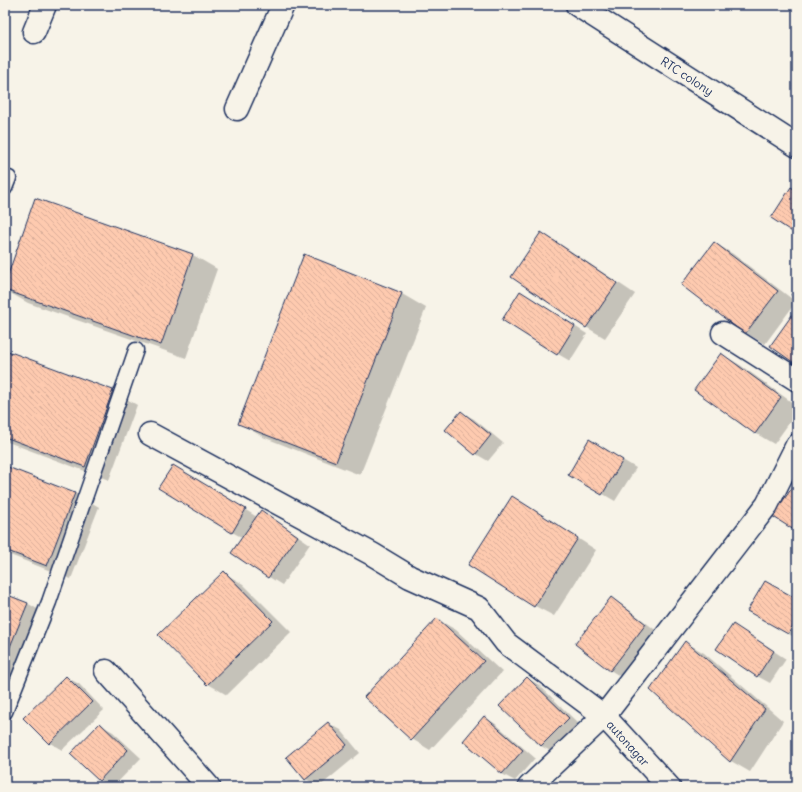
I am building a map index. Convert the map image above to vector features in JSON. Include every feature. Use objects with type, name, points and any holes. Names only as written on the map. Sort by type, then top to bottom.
[{"type":"street","points":[[34,32],[45,5]]},
{"type":"street","points":[[237,109],[284,5]]},
{"type":"street","name":"RTC colony","points":[[577,5],[797,146]]},
{"type":"street","points":[[723,333],[797,380]]},
{"type":"street","name":"autonagar","points":[[150,434],[372,554],[410,577],[479,608],[506,643],[604,716],[668,787]]},
{"type":"street","points":[[529,787],[604,716],[767,505],[797,445]]},
{"type":"street","points":[[106,671],[209,787]]},
{"type":"lane","points":[[5,712],[49,602],[136,350]]},
{"type":"building","points":[[791,187],[797,191],[797,235],[771,218]]},
{"type":"building","points":[[35,198],[193,254],[161,345],[5,290],[5,283]]},
{"type":"building","points":[[541,232],[617,283],[586,328],[511,277]]},
{"type":"building","points":[[714,242],[778,291],[745,334],[681,285]]},
{"type":"building","points":[[304,254],[402,293],[336,462],[238,424]]},
{"type":"building","points":[[797,286],[797,299],[791,295]]},
{"type":"building","points":[[520,291],[575,326],[557,355],[502,320]]},
{"type":"building","points":[[797,308],[797,365],[770,346]]},
{"type":"building","points":[[5,350],[113,390],[85,467],[5,437]]},
{"type":"building","points":[[721,353],[781,397],[755,434],[694,390]]},
{"type":"building","points":[[461,411],[491,435],[475,455],[445,430]]},
{"type":"building","points":[[589,439],[623,460],[602,495],[568,475]]},
{"type":"building","points":[[173,465],[246,509],[232,533],[158,488]]},
{"type":"building","points":[[5,466],[75,493],[47,566],[5,550]]},
{"type":"building","points":[[797,481],[797,532],[772,516]]},
{"type":"building","points":[[512,496],[578,538],[534,607],[468,565]]},
{"type":"building","points":[[261,510],[298,536],[268,578],[231,553]]},
{"type":"building","points":[[224,571],[273,621],[207,685],[158,635]]},
{"type":"building","points":[[765,581],[797,599],[797,619],[788,634],[747,611]]},
{"type":"building","points":[[5,594],[28,603],[5,659]]},
{"type":"building","points":[[611,597],[646,624],[610,671],[575,644]]},
{"type":"building","points":[[437,618],[484,661],[411,740],[364,697]]},
{"type":"building","points":[[733,624],[774,651],[757,677],[716,649]]},
{"type":"building","points":[[685,641],[765,709],[730,762],[650,690]]},
{"type":"building","points":[[66,676],[92,702],[49,744],[23,718]]},
{"type":"building","points":[[527,677],[569,718],[541,746],[499,706]]},
{"type":"building","points":[[484,716],[523,750],[502,774],[463,741]]},
{"type":"building","points":[[328,722],[347,745],[305,780],[286,757]]},
{"type":"building","points":[[100,723],[128,750],[99,781],[70,754]]}]
